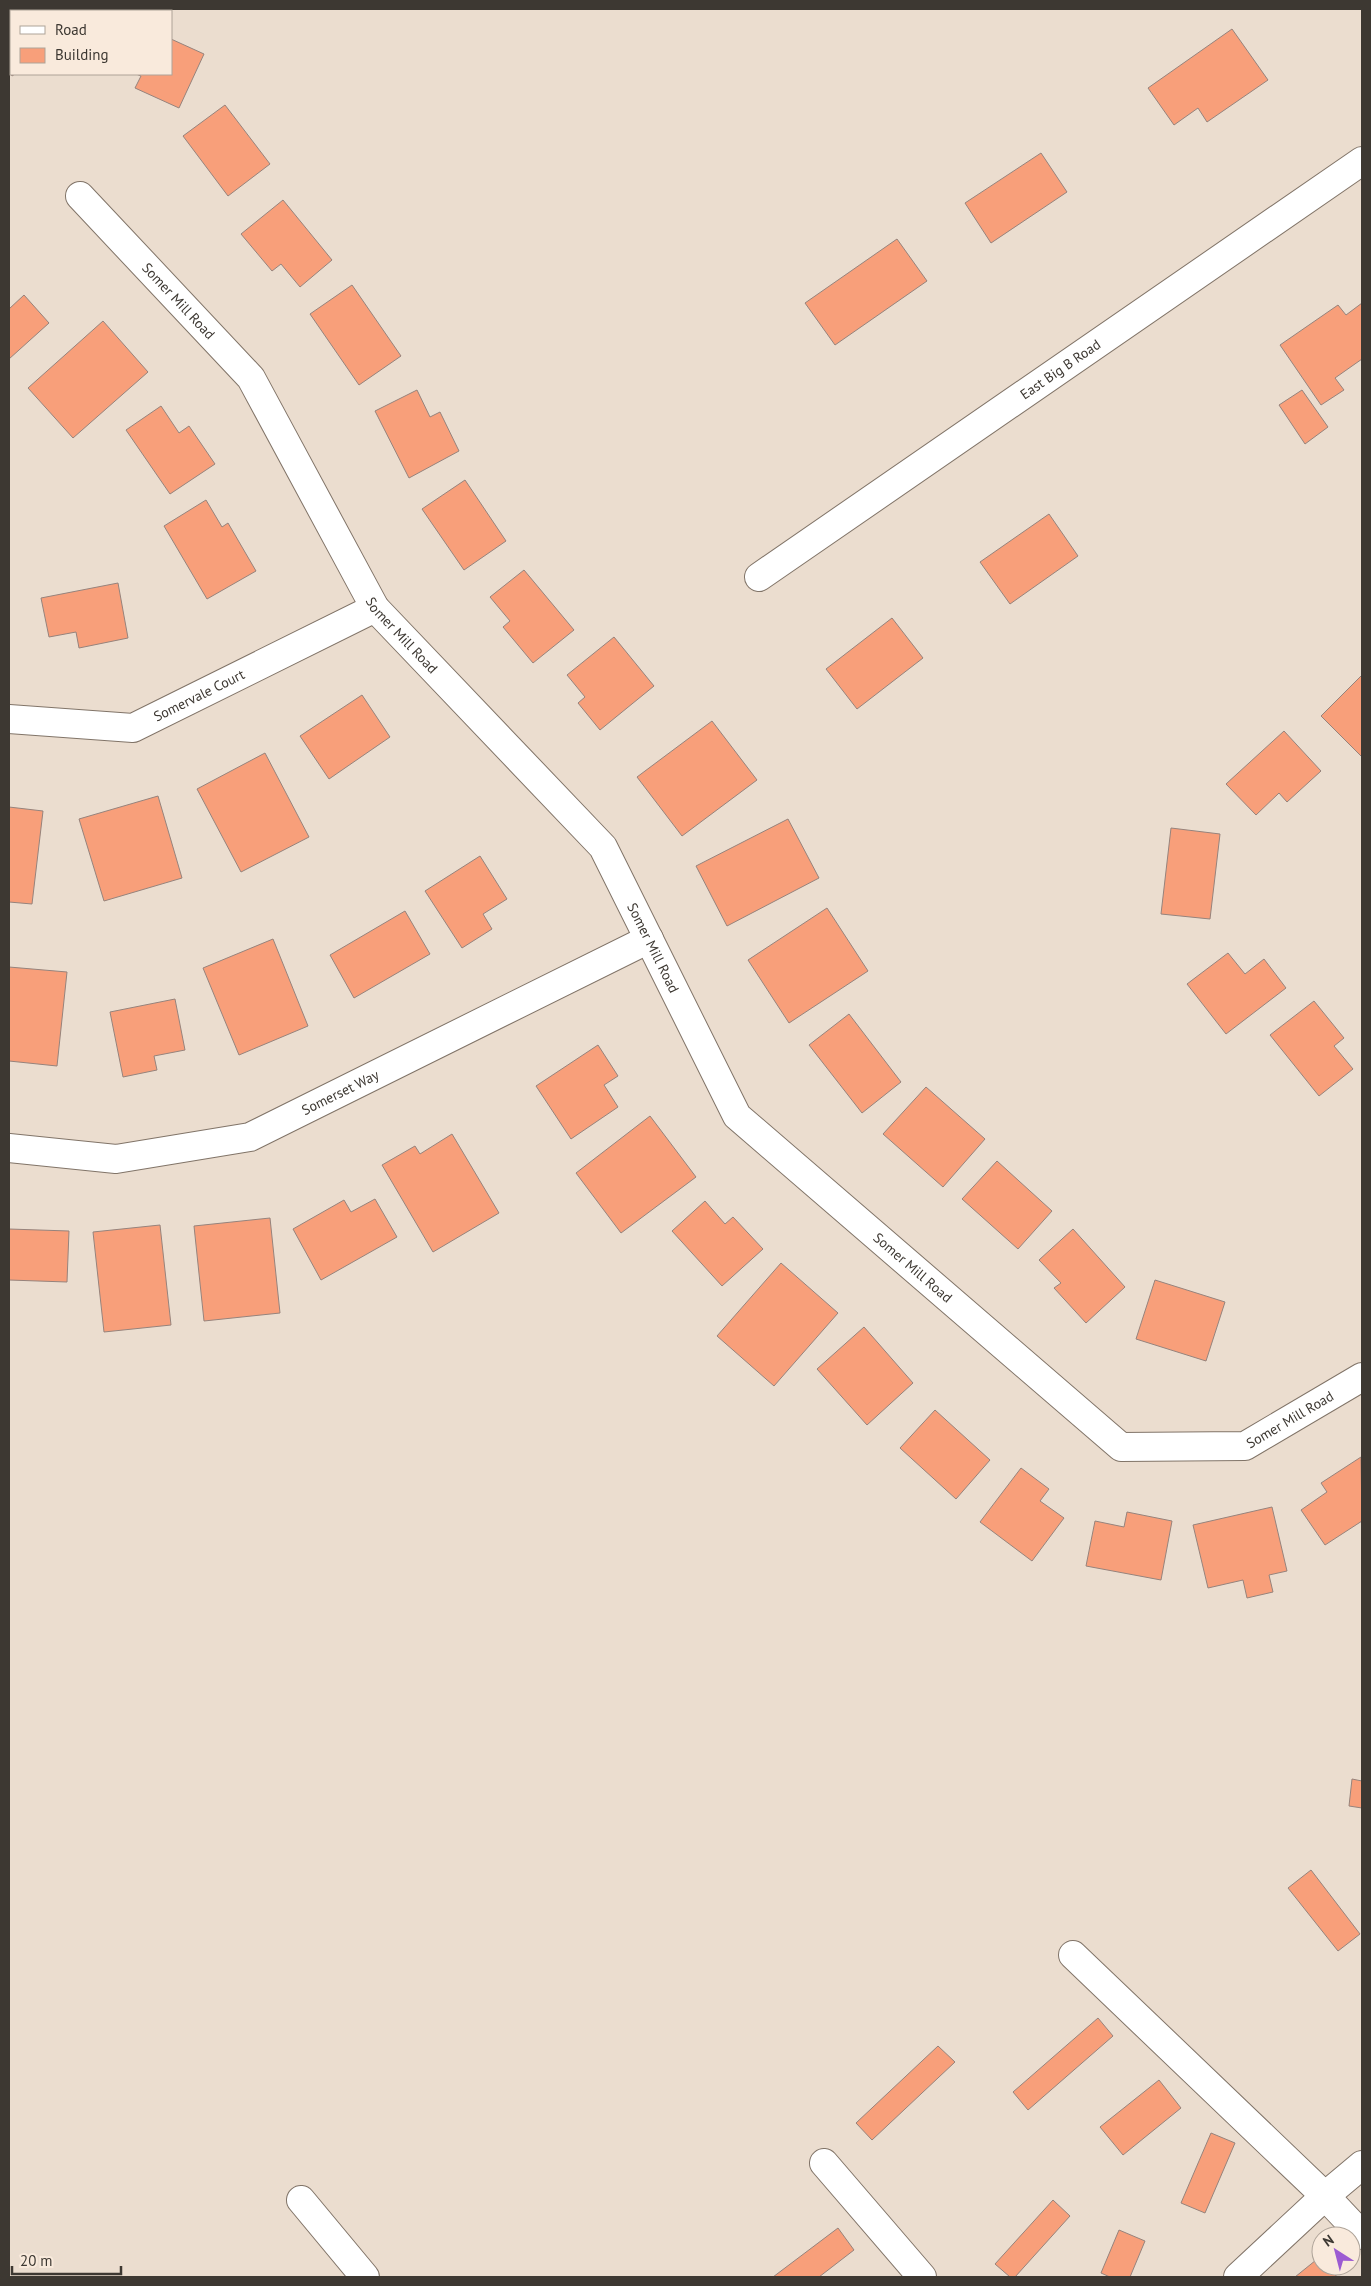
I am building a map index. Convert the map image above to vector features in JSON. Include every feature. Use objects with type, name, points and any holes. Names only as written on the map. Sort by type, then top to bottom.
[{"type":"street","name":"East Big B Road","points":[[759,577],[1362,161]]},
{"type":"street","name":"Somer Mill Road","points":[[80,196],[251,378],[376,608],[603,847],[737,1116],[1121,1447],[1245,1446],[1362,1377]]},
{"type":"street","name":"Somervale Court","points":[[9,719],[133,728],[376,608]]},
{"type":"street","name":"Somerset Way","points":[[9,1148],[116,1159],[250,1137],[648,939]]},
{"type":"street","points":[[1072,1955],[1325,2196],[1362,2236]]},
{"type":"street","points":[[824,2163],[922,2277]]},
{"type":"street","points":[[1238,2277],[1325,2196],[1362,2165]]},
{"type":"street","points":[[301,2200],[365,2277]]},
{"type":"building","points":[[71,9],[72,10],[29,10]]},
{"type":"building","points":[[10,22],[10,73],[9,71]]},
{"type":"building","points":[[1232,29],[1268,80],[1207,122],[1198,108],[1174,125],[1148,88]]},
{"type":"building","points":[[172,39],[204,54],[179,108],[135,88],[141,76],[138,75],[172,75]]},
{"type":"building","points":[[225,105],[270,164],[228,196],[183,136]]},
{"type":"building","points":[[1041,153],[1067,192],[991,243],[965,203]]},
{"type":"building","points":[[283,200],[332,260],[300,287],[281,264],[272,271],[241,234]]},
{"type":"building","points":[[897,239],[927,281],[835,345],[805,303]]},
{"type":"building","points":[[352,285],[401,356],[359,385],[310,314]]},
{"type":"building","points":[[24,295],[49,323],[9,359],[9,309]]},
{"type":"building","points":[[1362,303],[1362,359],[1335,378],[1344,390],[1321,405],[1280,345],[1338,305],[1346,315]]},
{"type":"building","points":[[103,321],[148,372],[73,438],[28,388]]},
{"type":"building","points":[[417,390],[430,417],[440,412],[459,451],[409,478],[375,411]]},
{"type":"building","points":[[1302,390],[1328,427],[1305,444],[1279,405]]},
{"type":"building","points":[[161,406],[179,433],[189,426],[215,464],[170,494],[126,430]]},
{"type":"building","points":[[465,480],[506,541],[464,570],[422,509]]},
{"type":"building","points":[[206,500],[222,527],[228,523],[256,571],[207,599],[164,526]]},
{"type":"building","points":[[1049,514],[1078,556],[1010,604],[980,562]]},
{"type":"building","points":[[524,570],[574,630],[533,663],[503,627],[510,621],[490,597]]},
{"type":"building","points":[[118,583],[128,638],[79,648],[76,632],[49,637],[41,598]]},
{"type":"building","points":[[892,618],[923,658],[857,709],[826,669]]},
{"type":"building","points":[[614,637],[654,686],[600,730],[578,703],[585,697],[567,675]]},
{"type":"building","points":[[1362,675],[1362,757],[1321,716]]},
{"type":"building","points":[[362,695],[390,737],[329,779],[300,736]]},
{"type":"building","points":[[712,721],[757,780],[682,836],[637,777]]},
{"type":"building","points":[[1284,731],[1321,771],[1287,802],[1279,793],[1256,815],[1226,784]]},
{"type":"building","points":[[265,753],[309,837],[241,872],[197,789]]},
{"type":"building","points":[[158,796],[182,878],[104,901],[79,819]]},
{"type":"building","points":[[9,807],[43,811],[32,904],[9,902]]},
{"type":"building","points":[[788,819],[819,878],[727,926],[696,866]]},
{"type":"building","points":[[1171,828],[1220,834],[1210,919],[1161,914]]},
{"type":"building","points":[[480,856],[507,899],[483,914],[492,929],[462,948],[425,891]]},
{"type":"building","points":[[827,908],[868,971],[789,1023],[748,960]]},
{"type":"building","points":[[405,911],[430,954],[354,998],[330,955]]},
{"type":"building","points":[[273,939],[308,1026],[239,1055],[203,968]]},
{"type":"building","points":[[1228,953],[1245,974],[1264,959],[1286,988],[1226,1034],[1187,984]]},
{"type":"building","points":[[9,967],[67,972],[57,1066],[9,1061]]},
{"type":"building","points":[[175,999],[185,1050],[154,1056],[157,1070],[123,1077],[110,1012]]},
{"type":"building","points":[[1314,1001],[1344,1038],[1334,1046],[1353,1069],[1319,1096],[1270,1035]]},
{"type":"building","points":[[849,1014],[901,1082],[862,1113],[809,1045]]},
{"type":"building","points":[[598,1045],[618,1076],[604,1085],[618,1107],[571,1139],[536,1086]]},
{"type":"building","points":[[926,1087],[985,1139],[943,1187],[883,1134]]},
{"type":"building","points":[[650,1116],[696,1177],[621,1233],[576,1173]]},
{"type":"building","points":[[452,1134],[499,1213],[433,1252],[382,1165],[415,1146],[420,1154]]},
{"type":"building","points":[[997,1161],[1052,1211],[1018,1249],[962,1199]]},
{"type":"building","points":[[375,1199],[397,1237],[321,1280],[293,1229],[344,1200],[351,1212]]},
{"type":"building","points":[[705,1201],[725,1224],[733,1217],[763,1249],[722,1286],[672,1231]]},
{"type":"building","points":[[270,1218],[280,1313],[204,1321],[194,1226]]},
{"type":"building","points":[[160,1225],[171,1325],[104,1332],[93,1232]]},
{"type":"building","points":[[9,1229],[69,1231],[67,1282],[9,1280]]},
{"type":"building","points":[[1073,1229],[1125,1287],[1086,1323],[1054,1288],[1061,1283],[1039,1260]]},
{"type":"building","points":[[781,1263],[838,1313],[774,1386],[717,1336]]},
{"type":"building","points":[[1155,1280],[1225,1302],[1206,1361],[1136,1339]]},
{"type":"building","points":[[864,1327],[913,1383],[867,1425],[817,1369]]},
{"type":"building","points":[[935,1410],[990,1460],[956,1499],[900,1448]]},
{"type":"building","points":[[1361,1457],[1362,1521],[1325,1545],[1301,1510],[1327,1492],[1321,1483]]},
{"type":"building","points":[[1021,1468],[1049,1489],[1040,1501],[1064,1518],[1032,1561],[980,1522]]},
{"type":"building","points":[[1272,1507],[1287,1571],[1269,1575],[1273,1592],[1247,1598],[1243,1580],[1208,1588],[1193,1525]]},
{"type":"building","points":[[1127,1512],[1172,1521],[1161,1580],[1086,1566],[1095,1521],[1124,1527]]},
{"type":"building","points":[[1352,1779],[1362,1781],[1362,1808],[1349,1806]]},
{"type":"building","points":[[1311,1870],[1360,1934],[1338,1951],[1288,1888]]},
{"type":"building","points":[[1098,2018],[1113,2036],[1028,2110],[1013,2092]]},
{"type":"building","points":[[938,2046],[955,2062],[872,2140],[856,2123]]},
{"type":"building","points":[[1159,2080],[1181,2108],[1123,2155],[1100,2127]]},
{"type":"building","points":[[1211,2133],[1235,2143],[1205,2213],[1181,2203]]},
{"type":"building","points":[[1053,2200],[1070,2216],[1015,2277],[1010,2277],[995,2264]]},
{"type":"building","points":[[838,2228],[854,2250],[819,2277],[773,2277]]},
{"type":"building","points":[[1119,2230],[1145,2241],[1130,2277],[1110,2277],[1101,2273]]},
{"type":"building","points":[[1311,2264],[1311,2276],[1335,2276],[1334,2277],[1295,2277]]}]
